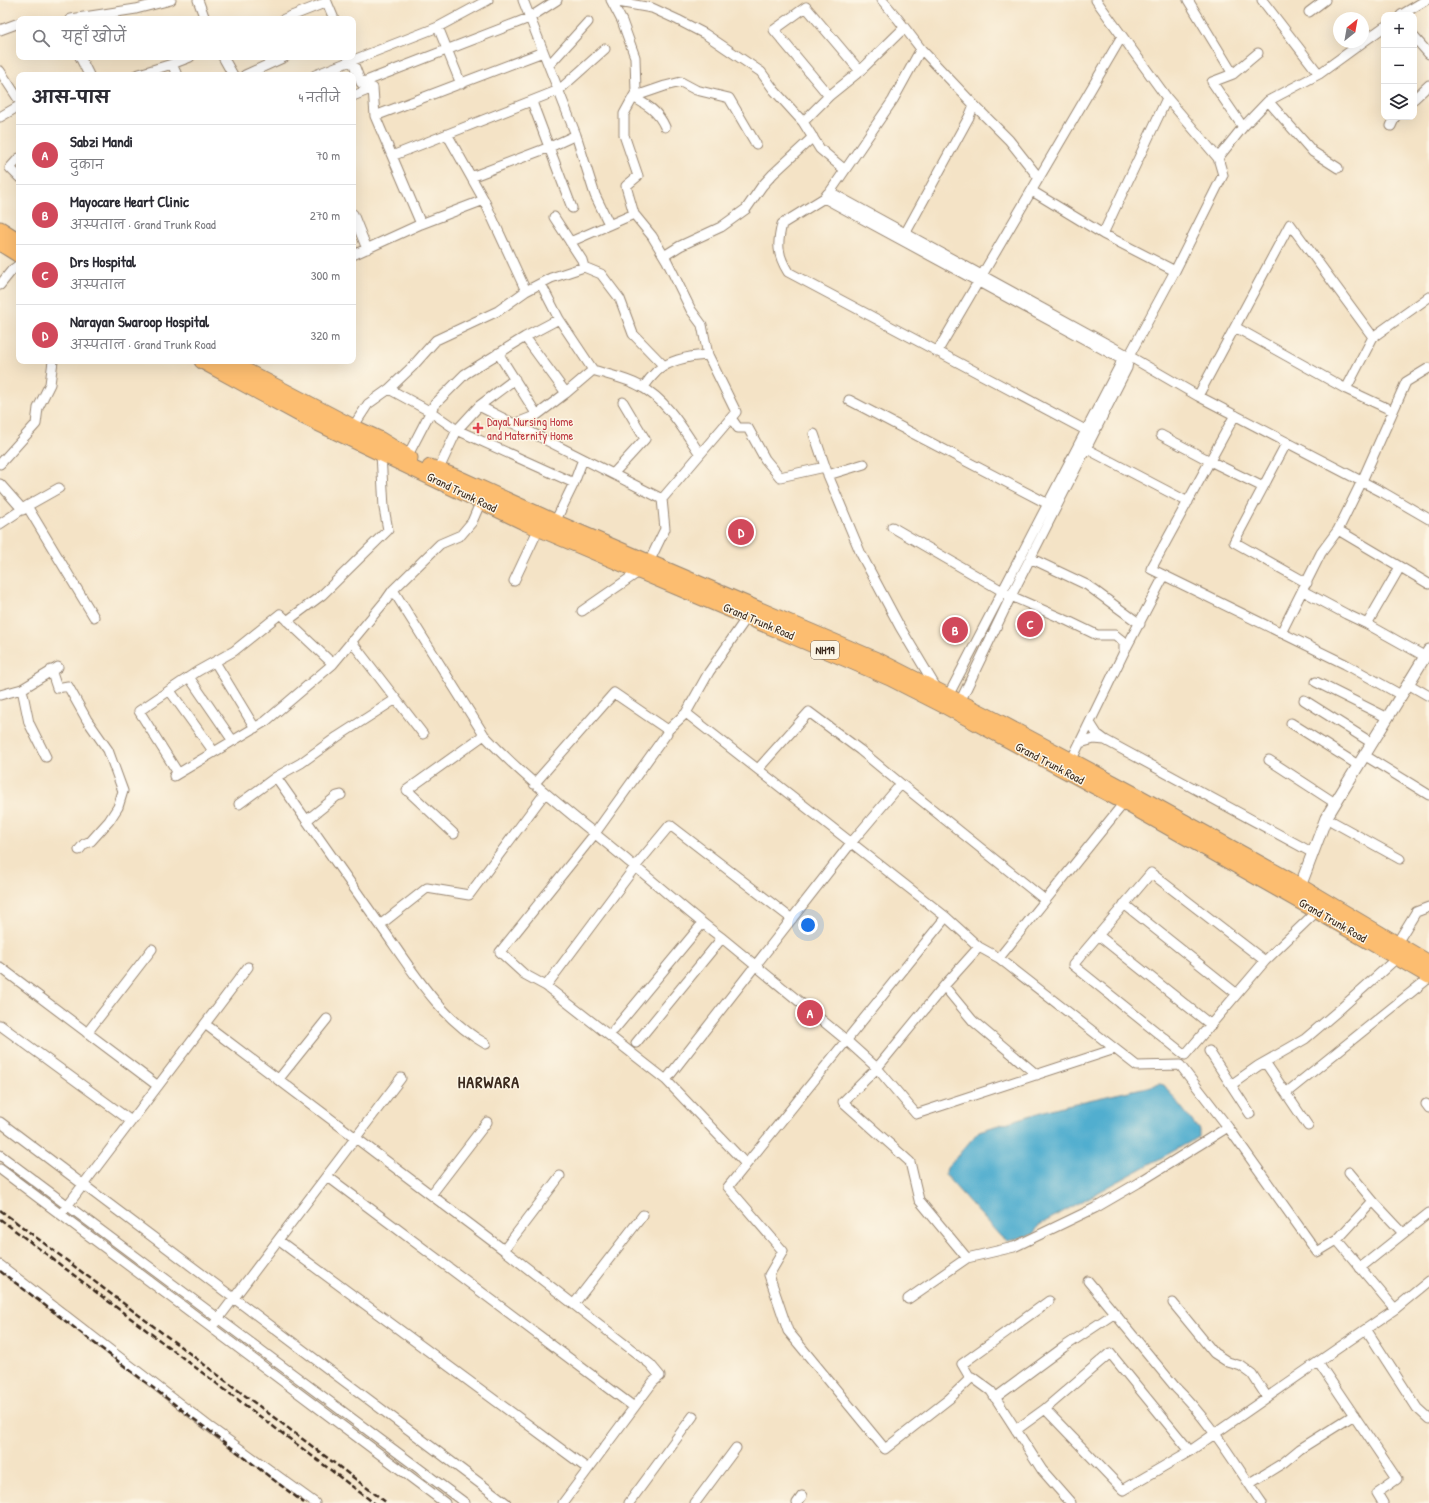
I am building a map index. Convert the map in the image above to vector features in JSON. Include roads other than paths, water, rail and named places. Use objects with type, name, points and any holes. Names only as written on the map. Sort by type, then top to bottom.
[{"type":"highway","points":[[0,229],[16,240]]},
{"type":"highway","points":[[0,243],[16,253]]},
{"type":"highway","name":"Grand Trunk Road","points":[[208,364],[303,416],[539,528],[645,566]]},
{"type":"highway","name":"Grand Trunk Road","points":[[233,364],[379,439],[407,457],[438,471],[456,477],[555,522],[645,566],[751,612],[879,661],[949,701],[1298,892],[1398,950],[1429,977]]},
{"type":"highway","name":"Grand Trunk Road","points":[[949,701],[1071,761],[1128,798]]},
{"type":"highway","name":"Grand Trunk Road","points":[[1298,892],[1317,911],[1398,950],[1429,963]]},
{"type":"street","points":[[90,16],[136,9],[154,2],[171,0]]},
{"type":"street","points":[[198,0],[204,16]]},
{"type":"street","points":[[356,57],[438,27],[487,0]]},
{"type":"street","points":[[523,0],[576,135],[595,195],[609,224]]},
{"type":"street","points":[[361,82],[530,18],[557,0]]},
{"type":"street","points":[[582,612],[645,566],[665,529],[662,499],[736,412],[708,355],[702,325],[691,310],[680,284],[652,236],[634,214],[626,186],[638,176],[624,135],[624,114],[636,92],[635,57],[622,21],[611,0]]},
{"type":"street","points":[[611,0],[652,8],[705,34],[761,72],[774,90],[803,122],[820,149],[845,170]]},
{"type":"street","points":[[882,0],[921,49],[1009,140],[1039,178]]},
{"type":"street","points":[[949,701],[1002,591],[1048,504],[1127,368],[1130,356],[1223,175],[1218,158],[1167,98],[1096,0]]},
{"type":"street","points":[[1188,0],[1233,74]]},
{"type":"street","points":[[1262,0],[1319,74]]},
{"type":"street","points":[[1309,12],[1325,0]]},
{"type":"street","points":[[1405,12],[1426,0]]},
{"type":"street","points":[[291,16],[327,1],[333,16]]},
{"type":"street","points":[[829,96],[774,30],[806,7],[860,71]]},
{"type":"street","points":[[549,65],[588,22]]},
{"type":"street","points":[[1,29],[16,24]]},
{"type":"street","points":[[438,27],[461,84]]},
{"type":"street","points":[[803,122],[829,96],[860,71],[904,28]]},
{"type":"street","points":[[1369,38],[1381,29]]},
{"type":"street","points":[[937,352],[1122,36]]},
{"type":"street","points":[[1417,40],[1429,54]]},
{"type":"street","points":[[1218,158],[1243,127],[1268,101],[1319,74],[1355,48]]},
{"type":"street","points":[[392,156],[532,102],[559,90],[606,49]]},
{"type":"street","points":[[921,49],[893,100],[827,195],[782,224],[778,240],[781,260],[788,272],[1090,433]]},
{"type":"street","points":[[375,116],[543,52]]},
{"type":"street","points":[[1243,127],[1212,82],[1233,74],[1258,53]]},
{"type":"street","points":[[82,60],[88,72]]},
{"type":"street","points":[[146,72],[182,60]]},
{"type":"street","points":[[225,60],[232,72]]},
{"type":"street","points":[[252,72],[278,60]]},
{"type":"street","points":[[322,72],[348,60]]},
{"type":"street","points":[[353,60],[361,82],[373,88]]},
{"type":"street","points":[[172,64],[176,72]]},
{"type":"street","points":[[1,75],[16,96]]},
{"type":"street","points":[[633,97],[681,82],[696,90],[729,98],[756,144]]},
{"type":"street","points":[[1417,96],[1429,85]]},
{"type":"street","points":[[356,95],[373,88]]},
{"type":"street","points":[[373,88],[375,116],[421,224]]},
{"type":"street","points":[[633,97],[661,117],[665,127]]},
{"type":"street","points":[[1103,234],[1167,98]]},
{"type":"street","points":[[1268,101],[1313,152],[1338,168]]},
{"type":"street","points":[[532,102],[572,208]]},
{"type":"street","points":[[905,234],[969,117],[974,105]]},
{"type":"street","points":[[0,117],[16,108]]},
{"type":"street","points":[[1391,126],[1394,120]]},
{"type":"street","points":[[447,134],[484,200],[526,291]]},
{"type":"street","points":[[471,177],[550,147],[576,135]]},
{"type":"street","points":[[664,256],[680,246],[720,227],[746,209],[762,186],[773,174],[813,137]]},
{"type":"street","points":[[16,161],[10,168],[16,174]]},
{"type":"street","points":[[1032,191],[1103,234],[1175,271]]},
{"type":"street","points":[[827,195],[905,234],[980,279],[1130,356],[1198,396],[1362,481],[1429,519]]},
{"type":"street","points":[[827,195],[980,279],[1120,359],[1120,365],[1090,433],[1087,449],[1011,596],[949,701]]},
{"type":"street","points":[[356,255],[421,224],[484,200]]},
{"type":"street","points":[[570,242],[596,232],[609,224],[634,214]]},
{"type":"street","points":[[554,217],[582,260],[584,267]]},
{"type":"street","points":[[356,221],[368,249]]},
{"type":"street","points":[[1198,396],[1290,224],[1373,337]]},
{"type":"street","points":[[0,285],[16,267]]},
{"type":"street","points":[[353,427],[368,404],[389,389],[412,367],[436,340],[498,311],[526,291],[551,278],[584,267],[601,274],[620,299],[633,334],[664,366]]},
{"type":"street","points":[[541,284],[559,319],[593,370],[643,388],[655,395],[677,420],[700,454]]},
{"type":"street","points":[[1346,389],[1373,337],[1429,297]]},
{"type":"street","points":[[407,457],[434,405],[465,374],[525,337],[559,319]]},
{"type":"street","points":[[1235,327],[1346,389],[1393,412]]},
{"type":"street","points":[[525,337],[566,393]]},
{"type":"street","points":[[498,353],[536,415]]},
{"type":"street","points":[[643,388],[658,371],[671,362],[695,356],[708,355]]},
{"type":"street","points":[[0,464],[36,424],[38,408],[50,384],[53,364]]},
{"type":"street","points":[[1281,633],[1322,553],[1338,530],[1362,481],[1406,382],[1429,368]]},
{"type":"street","points":[[514,424],[536,415],[566,393],[593,370]]},
{"type":"street","points":[[438,471],[457,430],[479,406],[515,379]]},
{"type":"street","points":[[389,389],[431,412],[457,430],[574,483]]},
{"type":"street","points":[[849,400],[1057,508]]},
{"type":"street","points":[[613,474],[645,439],[623,402]]},
{"type":"street","points":[[479,406],[662,499]]},
{"type":"street","points":[[1234,415],[1151,569],[1345,664],[1401,695]]},
{"type":"street","points":[[731,418],[738,428],[748,428],[765,459],[780,477],[827,471],[864,464]]},
{"type":"street","points":[[814,434],[827,471],[861,554],[900,627],[949,701]]},
{"type":"street","points":[[1161,434],[1210,461],[1263,487]]},
{"type":"street","points":[[1287,442],[1234,542],[1346,614],[1427,653],[1326,818],[1298,892]]},
{"type":"street","points":[[1087,449],[1188,502]]},
{"type":"street","points":[[287,620],[322,595],[388,530],[384,508],[381,454]]},
{"type":"street","points":[[555,522],[574,483],[582,459]]},
{"type":"street","points":[[0,484],[25,508],[94,617]]},
{"type":"street","points":[[0,524],[59,488]]},
{"type":"street","points":[[333,664],[280,614],[234,651],[189,677],[139,711],[176,774],[255,728],[266,721],[333,664],[393,590],[440,544],[461,535],[472,522],[481,501]]},
{"type":"street","points":[[892,527],[1011,596],[1097,635],[1115,635],[1124,642],[1124,652]]},
{"type":"street","points":[[514,581],[539,528]]},
{"type":"street","points":[[1338,530],[1429,584]]},
{"type":"street","points":[[1030,558],[1087,585],[1140,624]]},
{"type":"street","points":[[1367,624],[1400,567]]},
{"type":"street","points":[[1071,761],[1124,652],[1164,576]]},
{"type":"street","points":[[393,590],[484,735],[502,754],[534,784],[635,866],[702,924],[722,938],[846,1040],[877,1068],[916,1114],[1116,1049]]},
{"type":"street","points":[[534,784],[614,693],[668,730],[686,713],[709,672],[751,612]]},
{"type":"street","points":[[351,641],[423,734]]},
{"type":"street","points":[[215,662],[255,728]]},
{"type":"street","points":[[0,695],[22,689],[54,668],[57,688],[68,686],[87,720],[108,750],[123,791],[118,807],[109,821],[91,841],[84,844],[79,850]]},
{"type":"street","points":[[189,677],[233,741]]},
{"type":"street","points":[[1316,682],[1388,718]]},
{"type":"street","points":[[1408,684],[1429,696]]},
{"type":"street","points":[[22,689],[29,723],[46,757]]},
{"type":"street","points":[[170,691],[214,752]]},
{"type":"street","points":[[239,804],[276,777],[301,763],[337,737],[396,699]]},
{"type":"street","points":[[1304,700],[1372,743]]},
{"type":"street","points":[[758,769],[809,712],[860,750],[1045,900]]},
{"type":"street","points":[[686,713],[946,917],[979,947],[999,958],[1137,1066],[1180,1065],[1228,1127],[1317,1252],[1337,1240],[1373,1202]]},
{"type":"street","points":[[1090,723],[1097,734],[1105,740],[1313,853]]},
{"type":"street","points":[[1291,723],[1358,766]]},
{"type":"street","points":[[667,733],[594,833],[500,952],[524,974],[546,986],[666,1080],[746,1164]]},
{"type":"street","points":[[454,834],[407,790],[484,735]]},
{"type":"street","points":[[1080,743],[1094,739],[1105,740]]},
{"type":"street","points":[[1364,755],[1429,795]]},
{"type":"street","points":[[1269,760],[1335,803]]},
{"type":"street","points":[[276,777],[380,925],[442,1009],[470,1035],[486,1044]]},
{"type":"street","points":[[666,1080],[852,843],[901,784]]},
{"type":"street","points":[[380,925],[427,888],[469,895],[545,793]]},
{"type":"street","points":[[307,820],[337,796],[341,795]]},
{"type":"street","points":[[999,958],[1128,798]]},
{"type":"street","points":[[1326,818],[1400,859]]},
{"type":"street","points":[[546,986],[635,866],[670,825],[792,919]]},
{"type":"street","points":[[1265,961],[1151,872],[1073,965],[1185,1056],[1265,961],[1317,911]]},
{"type":"street","points":[[1124,904],[1238,994]]},
{"type":"street","points":[[1231,1086],[1265,1062],[1305,1039],[1339,1010],[1398,950],[1416,912],[1429,907]]},
{"type":"street","points":[[946,917],[728,1187],[783,1251],[769,1275],[788,1331],[885,1450],[948,1399],[972,1377]]},
{"type":"street","points":[[614,1030],[702,924]]},
{"type":"street","points":[[1098,935],[1211,1025]]},
{"type":"street","points":[[636,1043],[722,938]]},
{"type":"street","points":[[967,1258],[919,1200],[910,1162],[843,1102],[877,1068],[944,986],[979,947]]},
{"type":"street","points":[[87,1033],[152,949]]},
{"type":"street","points":[[0,967],[158,1086]]},
{"type":"street","points":[[60,1215],[248,968]]},
{"type":"street","points":[[1286,1093],[1429,977]]},
{"type":"street","points":[[944,986],[973,1021],[1037,1074]]},
{"type":"street","points":[[278,1080],[327,1019]]},
{"type":"street","points":[[205,1024],[574,1304],[650,1364],[660,1376],[653,1382],[563,1503]]},
{"type":"street","points":[[0,1025],[131,1121]]},
{"type":"street","points":[[1209,1051],[1250,1114]]},
{"type":"street","points":[[1265,1062],[1308,1126]]},
{"type":"street","points":[[212,1328],[401,1078]]},
{"type":"street","points":[[0,1122],[506,1503]]},
{"type":"street","points":[[431,1195],[488,1122]]},
{"type":"street","points":[[908,1299],[967,1258],[1014,1247],[1095,1208],[1228,1127]]},
{"type":"street","points":[[0,1155],[465,1503]]},
{"type":"street","points":[[0,1169],[445,1503]]},
{"type":"street","points":[[1349,1172],[1373,1202],[1403,1233]]},
{"type":"street","points":[[327,1176],[634,1407]]},
{"type":"street","points":[[504,1250],[560,1176]]},
{"type":"street","points":[[1360,1268],[1429,1213]]},
{"type":"street","points":[[574,1304],[643,1215]]},
{"type":"street","points":[[278,1240],[588,1469]]},
{"type":"street","points":[[1337,1240],[1396,1309]]},
{"type":"street","points":[[0,1265],[211,1428],[315,1503]]},
{"type":"street","points":[[1088,1281],[1176,1388],[1189,1401],[1262,1503]]},
{"type":"street","points":[[1045,1409],[1123,1490],[1190,1451],[1396,1309],[1429,1281]]},
{"type":"street","points":[[1049,1301],[962,1364],[969,1376],[991,1392],[1042,1470],[1071,1503]]},
{"type":"street","points":[[1173,1303],[1214,1353],[1252,1374],[1267,1397]]},
{"type":"street","points":[[995,1398],[996,1395],[1115,1313]]},
{"type":"street","points":[[1366,1329],[1418,1408],[1429,1419]]},
{"type":"street","points":[[1016,1430],[1045,1409],[1110,1353],[1190,1451]]},
{"type":"street","points":[[1318,1362],[1397,1479],[1377,1493],[1383,1503]]},
{"type":"street","points":[[1249,1484],[1283,1463],[1300,1449],[1354,1415]]},
{"type":"street","points":[[629,1503],[693,1416]]},
{"type":"street","points":[[695,1503],[736,1448]]},
{"type":"water","points":[[1160,1084],[1164,1085],[1199,1130],[1199,1137],[1039,1225],[1034,1234],[1007,1241],[1001,1237],[945,1175],[947,1168],[979,1131],[1058,1107]]},
{"type":"railway","points":[[0,1210],[387,1503]]},
{"type":"railway","points":[[0,1219],[374,1503]]},
{"type":"railway","points":[[0,1271],[304,1503]]},
{"type":"place","name":"Dayal Nursing Home and Maternity Home","points":[[478,428]]},
{"type":"place","name":"Narayan Swaroop Hospital","points":[[741,532]]},
{"type":"place","name":"Drs Hospital","points":[[1030,624]]},
{"type":"place","name":"Mayocare Heart Clinic","points":[[955,630]]},
{"type":"place","name":"Sabzi Mandi","points":[[810,1013]]},
{"type":"district","name":"HARWARA","points":[[489,1082]]}]
